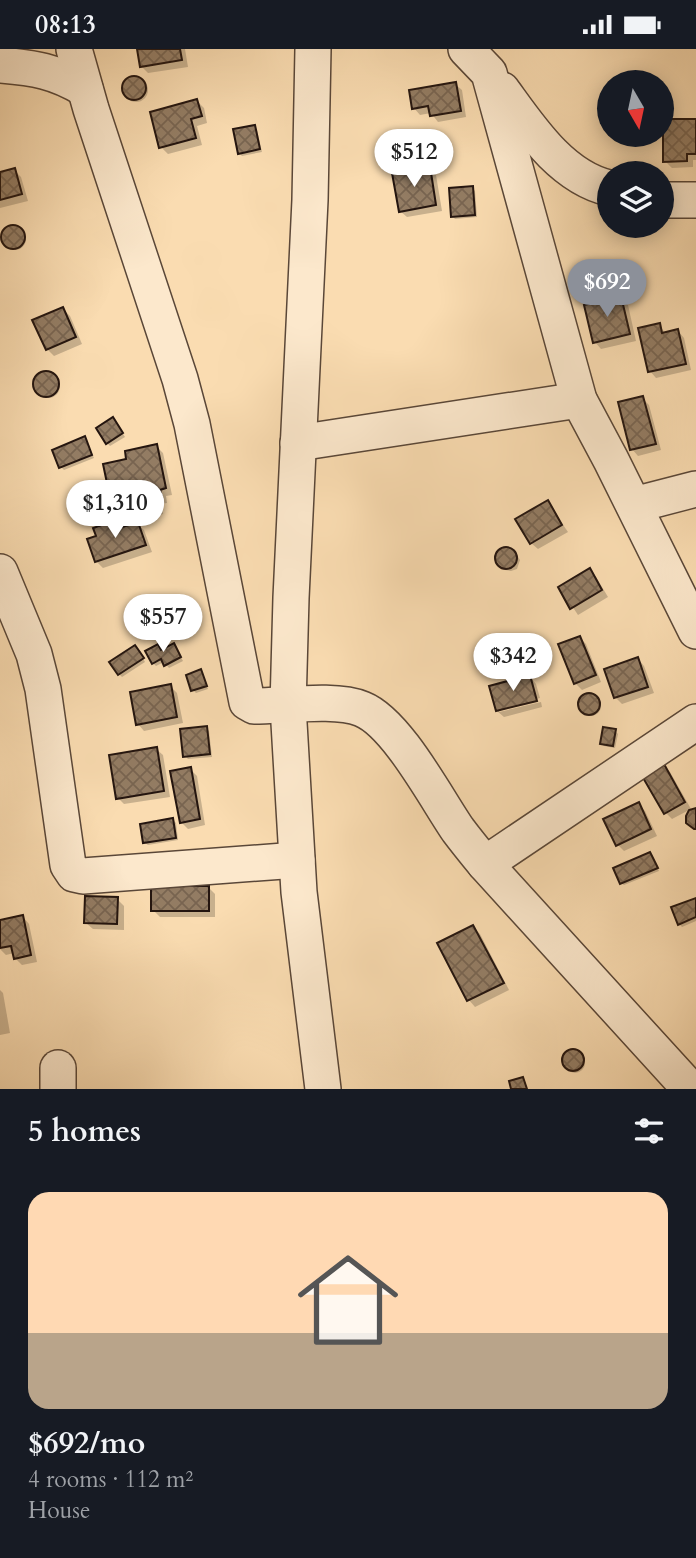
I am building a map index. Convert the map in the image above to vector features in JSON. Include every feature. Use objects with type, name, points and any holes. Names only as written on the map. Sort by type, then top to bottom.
[{"type":"street","points":[[0,63],[26,49]]},
{"type":"street","points":[[74,49],[180,379],[195,434],[245,697],[250,705],[254,706],[342,703],[363,709],[377,719],[415,765],[485,865],[690,1089]]},
{"type":"street","points":[[466,49],[489,73],[533,133],[562,161],[597,185]]},
{"type":"street","points":[[322,50],[310,199],[288,706],[297,860],[323,1089]]},
{"type":"street","points":[[0,63],[42,69],[85,89]]},
{"type":"street","points":[[489,73],[579,400],[696,631]]},
{"type":"street","points":[[674,200],[696,200]]},
{"type":"street","points":[[298,443],[579,400]]},
{"type":"street","points":[[634,505],[696,489]]},
{"type":"street","points":[[0,572],[34,654],[40,677],[68,865],[74,874],[83,876],[297,860]]},
{"type":"street","points":[[485,865],[696,722]]},
{"type":"building","points":[[137,49],[180,49],[182,60],[140,67]]},
{"type":"building","points":[[134,76],[143,79],[146,88],[143,97],[134,100],[125,97],[122,88],[125,79]]},
{"type":"building","points":[[456,82],[461,111],[430,116],[428,106],[412,109],[409,90]]},
{"type":"building","points":[[197,99],[202,116],[191,119],[196,138],[159,148],[150,112]]},
{"type":"building","points":[[674,119],[696,119],[696,154],[687,154],[687,161],[663,161],[663,147],[674,147]]},
{"type":"building","points":[[255,125],[260,149],[238,154],[233,129]]},
{"type":"building","points":[[430,166],[436,205],[399,212],[392,173]]},
{"type":"building","points":[[15,168],[22,194],[0,200],[0,172]]},
{"type":"building","points":[[473,186],[475,215],[451,217],[449,188]]},
{"type":"building","points":[[13,225],[24,232],[25,237],[18,248],[13,249],[2,242],[1,237],[8,226]]},
{"type":"building","points":[[621,296],[630,334],[593,343],[584,305]]},
{"type":"building","points":[[63,307],[76,337],[46,350],[32,320]]},
{"type":"building","points":[[660,323],[662,333],[678,329],[686,364],[648,372],[638,328]]},
{"type":"building","points":[[46,371],[55,375],[59,384],[55,393],[46,397],[37,393],[33,384],[37,375]]},
{"type":"building","points":[[643,396],[656,444],[630,450],[618,402]]},
{"type":"building","points":[[113,417],[123,433],[106,444],[96,428]]},
{"type":"building","points":[[85,436],[92,455],[59,468],[52,450]]},
{"type":"building","points":[[157,444],[166,488],[160,490],[162,497],[155,498],[157,508],[114,517],[103,464],[126,459],[125,451]]},
{"type":"building","points":[[548,500],[562,525],[530,544],[515,519]]},
{"type":"building","points":[[113,521],[116,529],[138,522],[146,545],[95,562],[87,539],[96,536],[93,528]]},
{"type":"building","points":[[506,547],[514,550],[517,558],[514,566],[506,569],[498,566],[495,558],[498,550]]},
{"type":"building","points":[[590,568],[602,590],[570,609],[558,587]]},
{"type":"building","points":[[580,636],[596,675],[574,684],[558,644]]},
{"type":"building","points":[[174,643],[181,657],[164,666],[161,659],[152,664],[145,651],[158,644],[161,650]]},
{"type":"building","points":[[135,645],[144,658],[118,675],[109,662]]},
{"type":"building","points":[[638,657],[648,687],[614,698],[604,669]]},
{"type":"building","points":[[201,669],[207,686],[191,691],[186,675]]},
{"type":"building","points":[[530,675],[537,701],[496,711],[489,686]]},
{"type":"building","points":[[171,684],[177,717],[136,725],[130,692]]},
{"type":"building","points":[[589,693],[597,696],[600,704],[597,712],[589,715],[581,712],[578,704],[581,696]]},
{"type":"building","points":[[207,726],[210,754],[183,757],[180,729]]},
{"type":"building","points":[[603,727],[616,729],[613,746],[600,744]]},
{"type":"building","points":[[157,747],[164,791],[116,799],[109,755]]},
{"type":"building","points":[[664,764],[685,802],[664,814],[642,776]]},
{"type":"building","points":[[191,767],[200,819],[180,823],[170,771]]},
{"type":"building","points":[[639,802],[651,829],[616,846],[603,819]]},
{"type":"building","points":[[696,808],[694,829],[686,823],[686,816],[689,810]]},
{"type":"building","points":[[173,818],[176,838],[143,843],[140,824]]},
{"type":"building","points":[[650,852],[658,868],[620,884],[613,868]]},
{"type":"building","points":[[151,886],[209,886],[209,911],[151,911]]},
{"type":"building","points":[[85,896],[118,897],[117,924],[84,923]]},
{"type":"building","points":[[696,898],[696,917],[678,925],[671,907]]},
{"type":"building","points":[[23,915],[31,955],[14,959],[11,946],[0,948],[0,920]]},
{"type":"building","points":[[473,925],[504,983],[467,1001],[437,943]]},
{"type":"building","points":[[573,1049],[583,1056],[584,1060],[577,1070],[573,1071],[563,1064],[562,1060],[569,1050]]},
{"type":"building","points":[[523,1077],[527,1089],[511,1089],[509,1081]]}]
